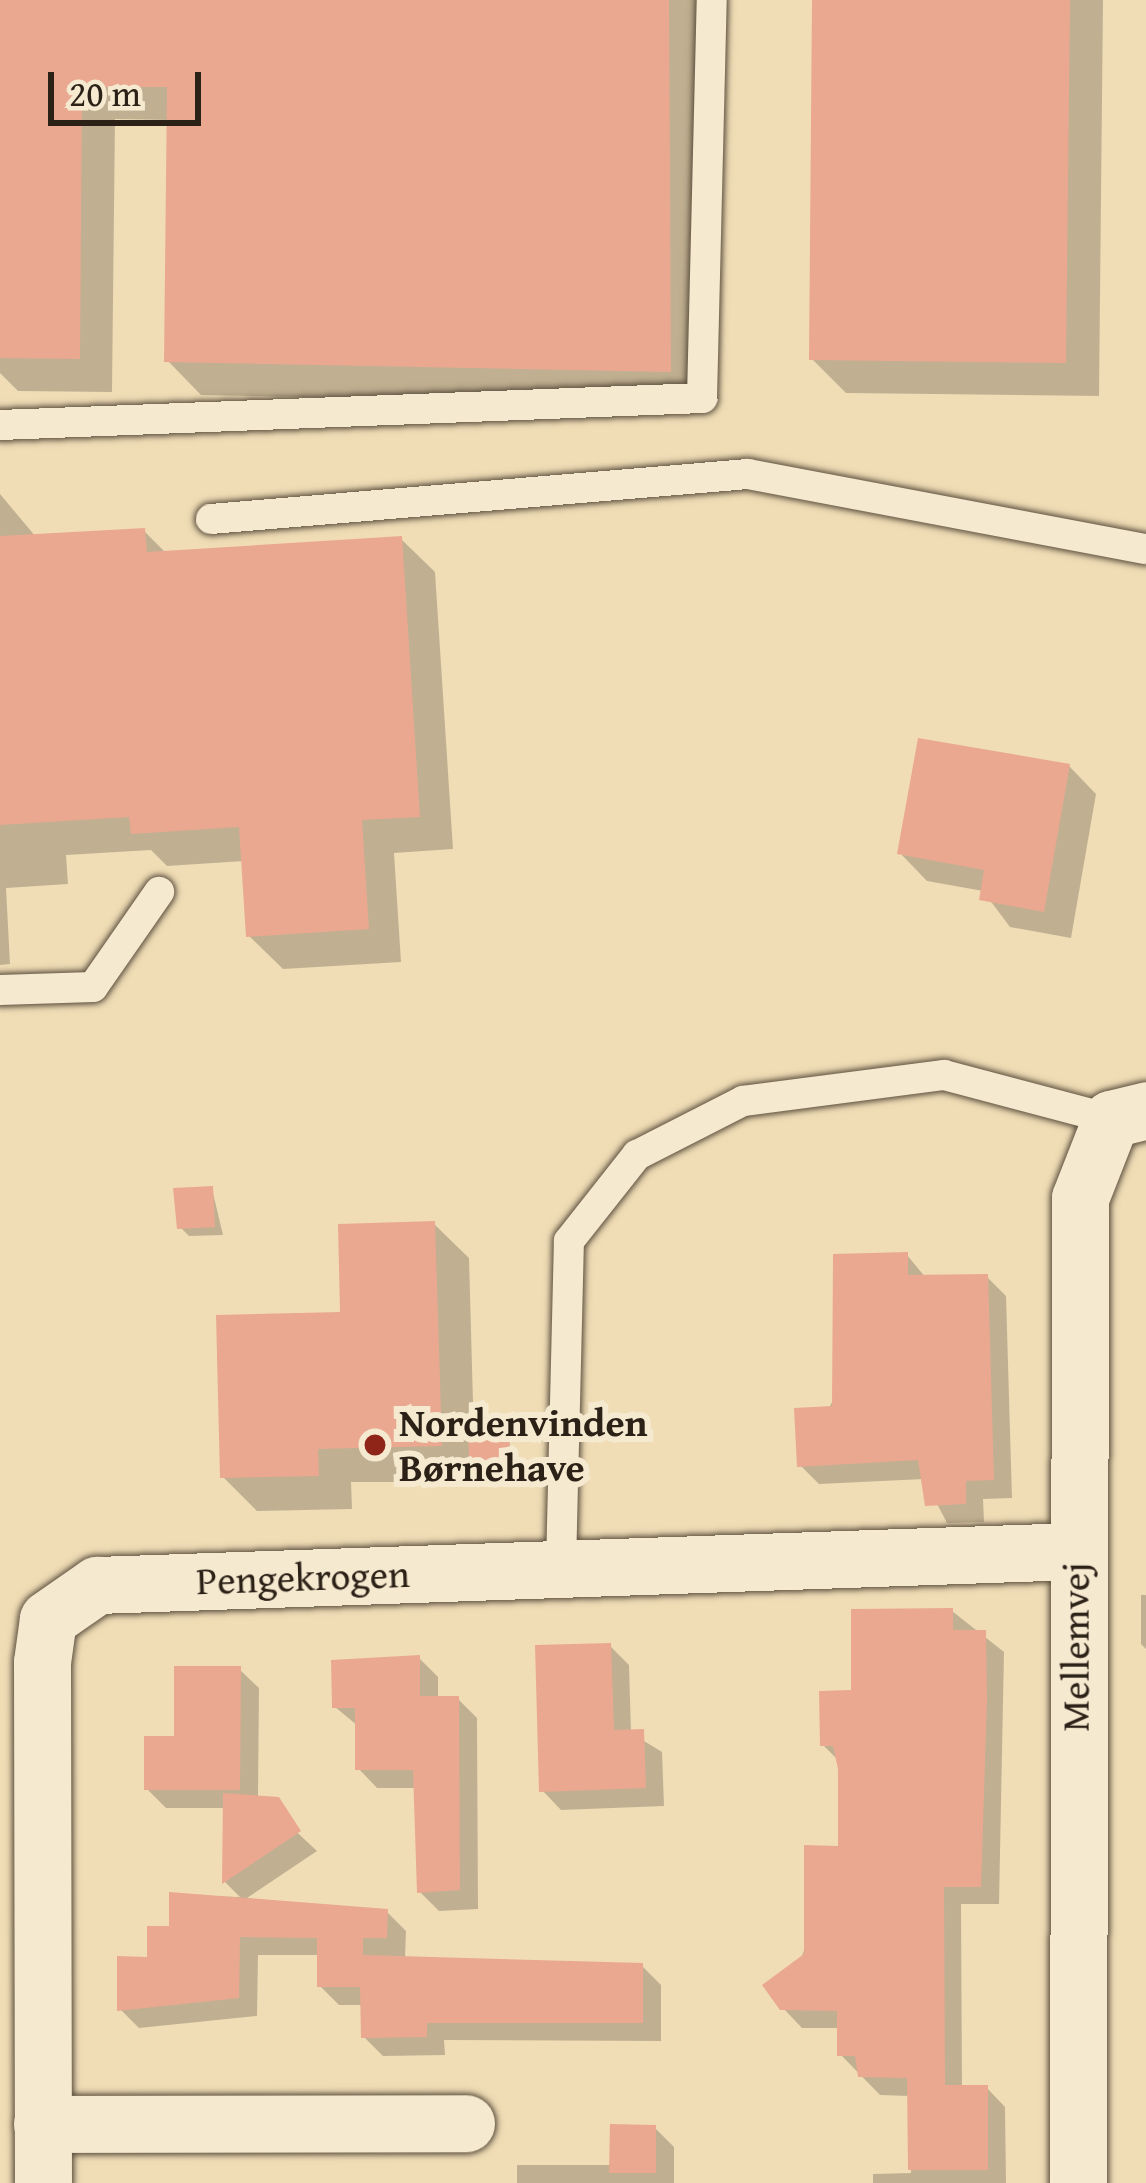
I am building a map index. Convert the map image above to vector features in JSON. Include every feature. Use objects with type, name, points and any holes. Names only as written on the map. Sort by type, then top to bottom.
[{"type":"street","name":"Mellemvej","points":[[1078,2183],[1074,1551],[1080,1198],[1129,1114]]},
{"type":"street","name":"Pengekrogen","points":[[43,2183],[48,1618],[98,1585],[1074,1551]]},
{"type":"street","points":[[42,2124],[466,2123]]},
{"type":"lane","points":[[0,425],[702,398],[712,0]]},
{"type":"lane","points":[[211,519],[748,474],[1146,549]]},
{"type":"lane","points":[[0,990],[93,987],[160,892]]},
{"type":"lane","points":[[561,1566],[569,1240],[637,1156],[743,1101],[944,1076],[1129,1114]]},
{"type":"building","points":[[0,0],[669,0],[671,372],[164,362],[167,87],[82,87],[80,359],[0,358]]},
{"type":"building","points":[[812,0],[1070,0],[1066,363],[809,360]]},
{"type":"building","points":[[145,528],[147,552],[402,536],[420,817],[362,820],[369,929],[246,937],[239,827],[131,834],[129,817],[0,825],[0,536]]},
{"type":"building","points":[[918,738],[1070,764],[1044,912],[979,900],[984,870],[897,854]]},
{"type":"building","points":[[213,1186],[215,1227],[177,1229],[173,1188]]},
{"type":"building","points":[[435,1221],[442,1446],[318,1449],[319,1476],[220,1478],[216,1315],[340,1312],[338,1224]]},
{"type":"building","points":[[908,1252],[908,1275],[988,1274],[994,1480],[966,1481],[966,1504],[925,1506],[918,1460],[797,1467],[794,1408],[832,1406],[833,1254]]},
{"type":"building","points":[[509,1434],[511,1474],[470,1476],[468,1436]]},
{"type":"building","points":[[953,1608],[953,1630],[986,1630],[987,1699],[981,1887],[944,1887],[945,2085],[988,2085],[988,2170],[908,2170],[907,2078],[858,2077],[855,2056],[837,2056],[837,2011],[780,2010],[762,1985],[804,1954],[804,1845],[838,1846],[838,1769],[833,1746],[820,1746],[819,1691],[851,1690],[851,1609]]},
{"type":"building","points":[[611,1643],[614,1730],[644,1729],[646,1788],[539,1792],[535,1645]]},
{"type":"building","points":[[420,1655],[420,1696],[459,1696],[460,1890],[417,1893],[413,1770],[355,1770],[355,1708],[332,1708],[331,1660]]},
{"type":"building","points":[[174,1666],[241,1666],[240,1790],[144,1790],[144,1736],[174,1736]]},
{"type":"building","points":[[223,1793],[279,1797],[301,1831],[222,1884]]},
{"type":"building","points":[[169,1892],[388,1909],[387,1938],[363,1938],[363,1955],[643,1963],[643,2023],[427,2023],[427,2037],[361,2038],[360,1987],[317,1987],[317,1938],[240,1937],[239,1998],[117,2011],[117,1956],[147,1957],[147,1926],[169,1926]]},
{"type":"building","points":[[610,2124],[656,2125],[656,2173],[609,2173]]},
{"type":"place","name":"Nordenvinden Børnehave","points":[[375,1445]]}]
